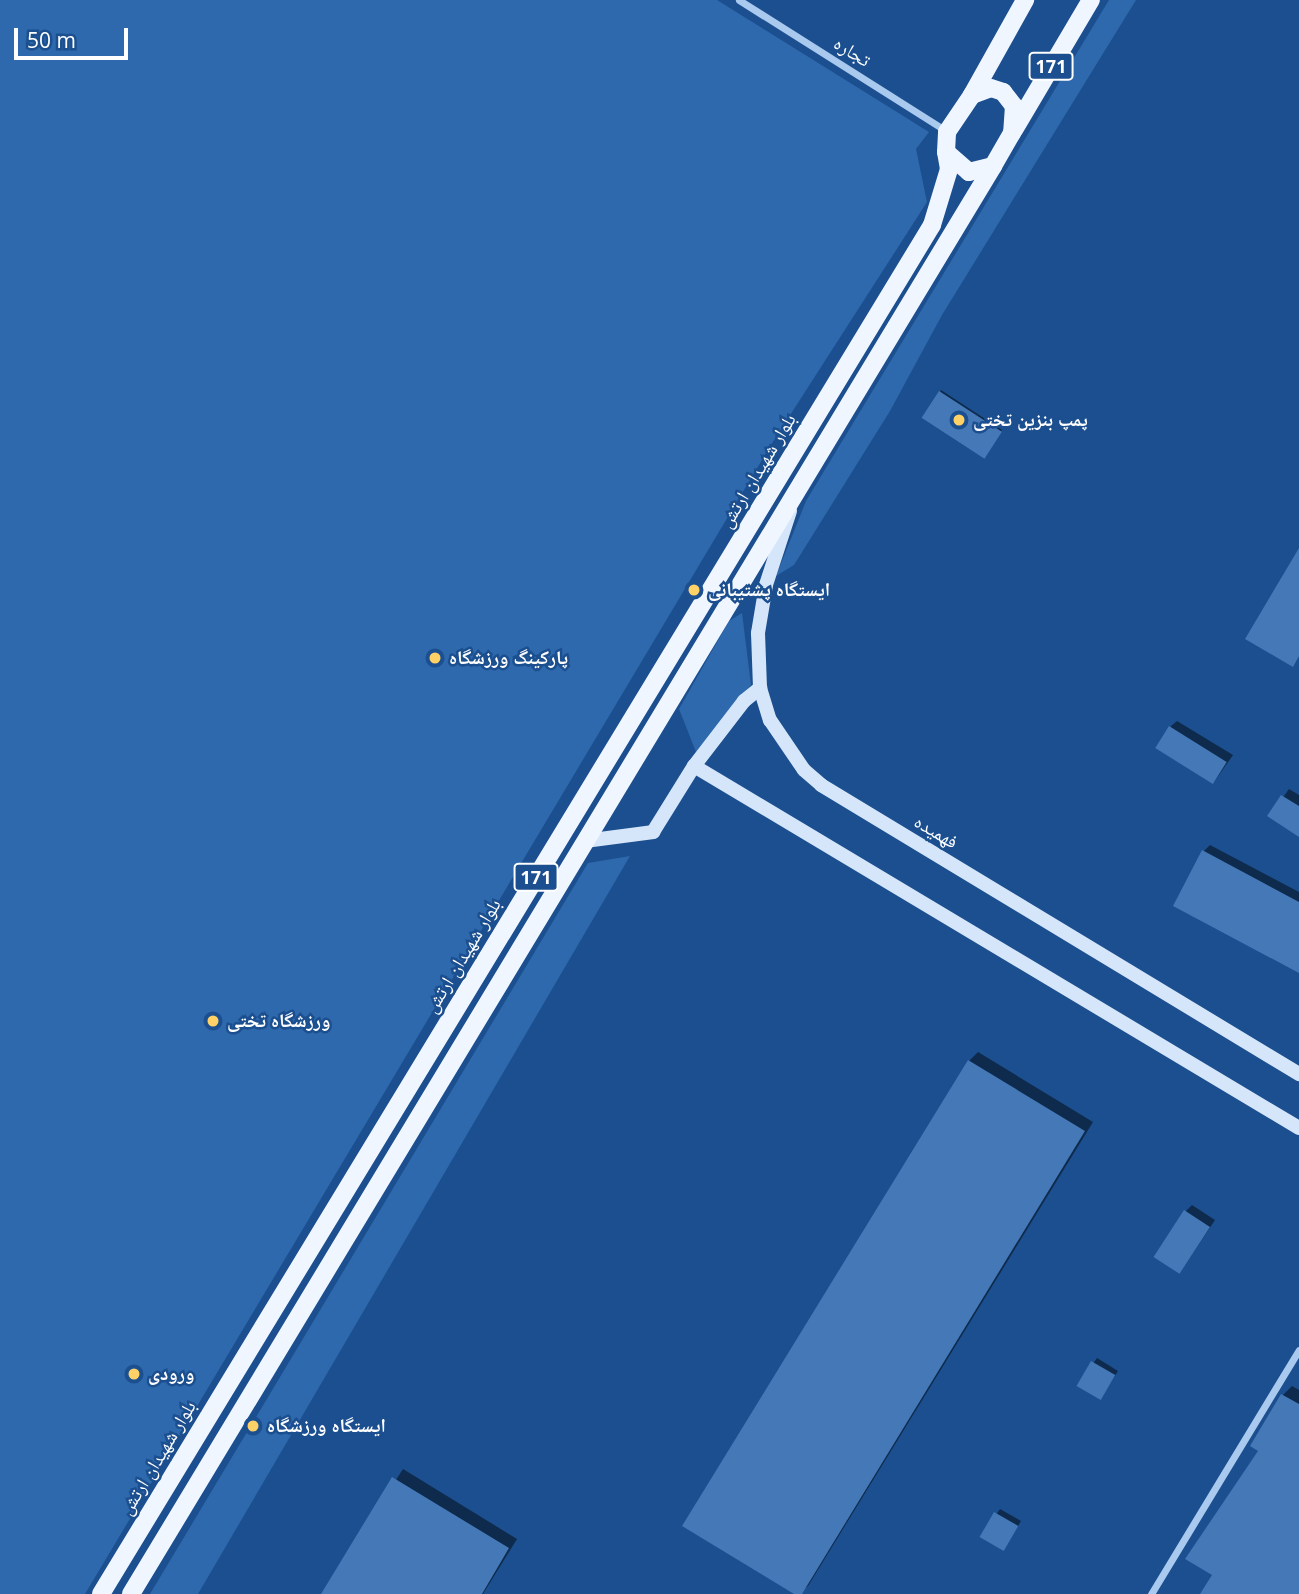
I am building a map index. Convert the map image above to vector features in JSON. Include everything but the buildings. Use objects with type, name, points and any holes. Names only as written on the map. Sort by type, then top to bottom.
[{"type":"main road","name":"171","points":[[972,95],[1025,0]]},
{"type":"main road","name":"171","points":[[1012,133],[1091,0]]},
{"type":"main road","points":[[991,88],[1003,92],[1014,106],[1012,133],[993,166],[969,172],[946,152],[947,132],[972,95],[991,88]]},
{"type":"main road","name":"بلوار شهیدان ارتش","points":[[101,1594],[932,225],[947,179],[946,152]]},
{"type":"main road","name":"171","points":[[131,1594],[993,166]]},
{"type":"main road","name":"فهمیده","points":[[794,498],[766,585],[758,634],[760,688],[777,731],[821,785],[1299,1074]]},
{"type":"main road","points":[[585,841],[653,832],[694,766],[744,701],[760,688]]},
{"type":"main road","points":[[694,766],[1299,1128]]},
{"type":"street","name":"تجاره","points":[[739,0],[947,132]]},
{"type":"street","points":[[1151,1594],[1299,1350]]},
{"type":"shaded area","name":"ورزشگاه تختی","points":[[0,0],[717,0],[929,132],[916,149],[927,202],[769,448],[85,1594],[0,1594]]},
{"type":"shaded area","points":[[1109,0],[1136,0],[942,315],[890,411],[794,565],[776,576],[806,501]]},
{"type":"shaded area","points":[[742,613],[751,685],[696,752],[679,709],[729,621]]},
{"type":"shaded area","points":[[630,856],[198,1594],[150,1594],[588,863]]},
{"type":"place","name":"پمپ بنزین تختی","points":[[959,420]]},
{"type":"place","name":"ایستگاه پشتیبانی","points":[[694,590]]},
{"type":"place","name":"پارکینگ ورزشگاه","points":[[435,658]]},
{"type":"place","name":"ورزشگاه تختی","points":[[213,1021]]},
{"type":"place","name":"ورودی","points":[[134,1374]]},
{"type":"place","name":"ایستگاه ورزشگاه","points":[[253,1426]]}]
